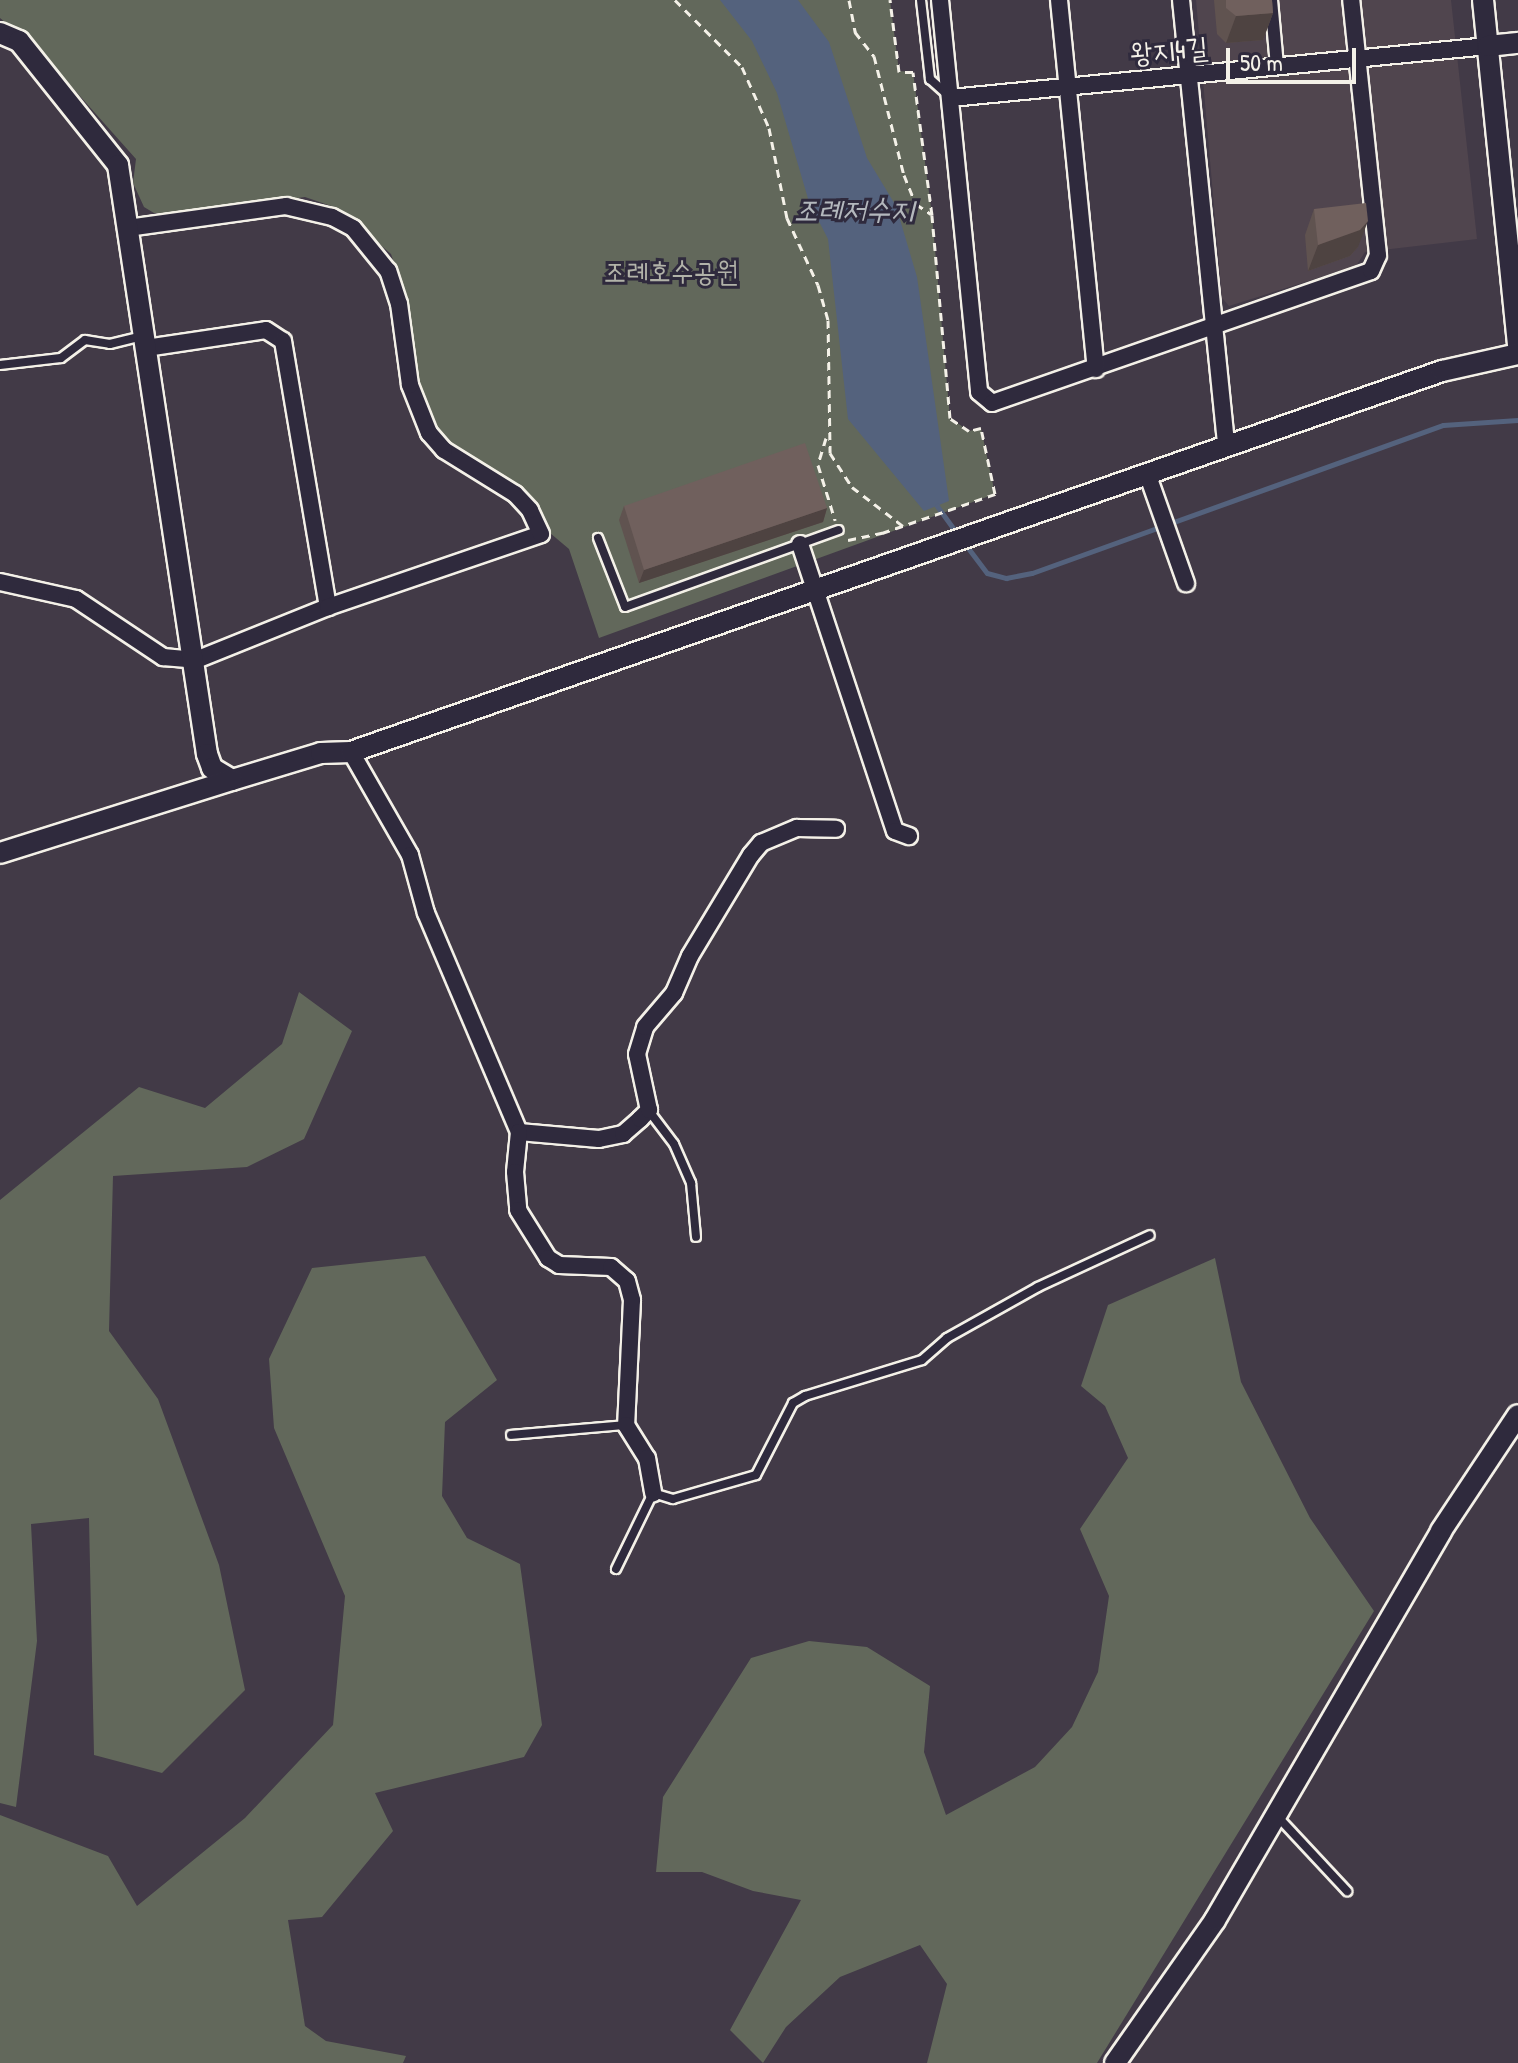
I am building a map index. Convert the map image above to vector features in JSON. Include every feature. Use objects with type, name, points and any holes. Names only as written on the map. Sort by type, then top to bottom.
[{"type":"street","points":[[940,0],[982,398],[1000,403],[1363,277],[1375,264],[1351,0]]},
{"type":"street","points":[[1059,0],[1096,369]]},
{"type":"street","points":[[1181,0],[1226,445]]},
{"type":"street","points":[[1271,0],[1277,66]]},
{"type":"street","points":[[1483,0],[1518,346]]},
{"type":"street","points":[[0,33],[19,41],[118,165],[196,660],[207,754],[212,768],[232,780]]},
{"type":"street","points":[[1488,46],[1518,43]]},
{"type":"street","name":"왕지4길","points":[[951,98],[1488,46]]},
{"type":"street","points":[[0,582],[76,599],[163,657],[196,660],[328,607],[541,534],[537,523],[515,494],[444,450],[429,433],[410,385],[399,304],[388,271],[353,228],[332,217],[286,206],[127,228]]},
{"type":"street","points":[[145,342],[266,330],[283,341],[328,607]]},
{"type":"street","points":[[0,853],[321,753],[351,752],[815,586],[1465,363],[1518,354]]},
{"type":"street","points":[[1147,473],[1186,583]]},
{"type":"street","points":[[800,544],[895,831],[909,836]]},
{"type":"street","points":[[351,752],[410,855],[426,913],[519,1132],[515,1172],[518,1210],[548,1258],[559,1265],[611,1267],[627,1281],[632,1300],[626,1425],[647,1458],[653,1493]]},
{"type":"street","points":[[519,1132],[599,1139],[623,1134],[649,1110],[637,1054],[645,1027],[674,993],[751,855],[761,843],[797,828],[836,829]]},
{"type":"street","points":[[1115,2063],[1177,1979],[1277,1816],[1441,1531],[1518,1415]]},
{"type":"lane","points":[[921,0],[930,79],[951,98]]},
{"type":"lane","points":[[0,365],[61,358],[85,340],[110,344],[145,342]]},
{"type":"lane","points":[[598,538],[625,607],[839,530]]},
{"type":"lane","points":[[649,1110],[674,1144],[691,1183],[696,1237]]},
{"type":"lane","points":[[616,1569],[653,1493],[673,1499],[756,1475],[793,1403],[805,1396],[922,1360],[947,1338],[1024,1294],[1150,1235]]},
{"type":"lane","points":[[511,1435],[626,1425]]},
{"type":"lane","points":[[1277,1816],[1347,1891]]},
{"type":"path","points":[[675,0],[742,67],[769,128],[787,218],[818,285],[828,320],[826,438],[818,465],[842,541],[903,526],[995,494],[981,428],[969,431],[950,418],[932,215],[913,72],[899,72],[890,0]]},
{"type":"path","points":[[849,0],[855,32],[874,56],[904,175],[916,204],[932,215]]},
{"type":"path","points":[[826,438],[852,487],[903,526]]},
{"type":"shaded area","points":[[1196,0],[1451,0],[1477,239],[1365,252],[1356,266],[1229,306],[1222,298]]},
{"type":"green space","name":"조례호수공원","points":[[0,0],[890,0],[899,71],[913,72],[932,215],[950,418],[969,431],[981,428],[995,494],[599,638],[569,549],[550,533],[539,511],[439,436],[421,408],[408,304],[391,254],[337,208],[305,197],[180,214],[154,213],[144,207],[133,183],[136,159],[38,49],[0,18]]},
{"type":"green space","points":[[299,992],[352,1031],[304,1139],[247,1167],[113,1176],[109,1331],[158,1399],[219,1565],[245,1690],[162,1773],[94,1755],[89,1518],[31,1524],[37,1641],[16,1807],[0,1803],[0,1200],[139,1087],[205,1108],[282,1044]]},
{"type":"green space","points":[[425,1256],[497,1380],[445,1422],[442,1496],[467,1538],[520,1564],[542,1725],[524,1757],[375,1793],[393,1831],[322,1917],[288,1920],[305,2026],[326,2041],[406,2056],[403,2063],[0,2063],[0,1815],[108,1856],[137,1906],[245,1818],[333,1725],[345,1596],[274,1428],[269,1359],[312,1268]]},
{"type":"green space","points":[[1215,1258],[1241,1382],[1310,1518],[1374,1611],[1097,2063],[927,2063],[947,1984],[920,1945],[840,1977],[786,2027],[763,2063],[730,2030],[801,1900],[753,1891],[702,1872],[656,1872],[663,1797],[751,1658],[809,1641],[867,1647],[930,1686],[924,1752],[946,1815],[1035,1767],[1072,1727],[1098,1672],[1109,1596],[1080,1529],[1128,1458],[1105,1406],[1081,1386],[1108,1305]]},
{"type":"water","name":"조례저수지","points":[[720,0],[798,0],[829,42],[867,158],[896,206],[917,277],[949,501],[924,511],[848,419],[828,239],[809,202],[777,93],[752,41]]},
{"type":"building","points":[[1226,0],[1272,0],[1273,13],[1236,16],[1226,8]]},
{"type":"building","points":[[1366,203],[1368,221],[1360,230],[1318,245],[1314,209]]},
{"type":"building","points":[[805,443],[827,508],[644,570],[624,506]]},
{"type":"waterway","points":[[965,544],[987,573],[1006,578],[1032,573],[1443,425],[1518,420]]},
{"type":"waterway","points":[[937,506],[959,536]]}]
